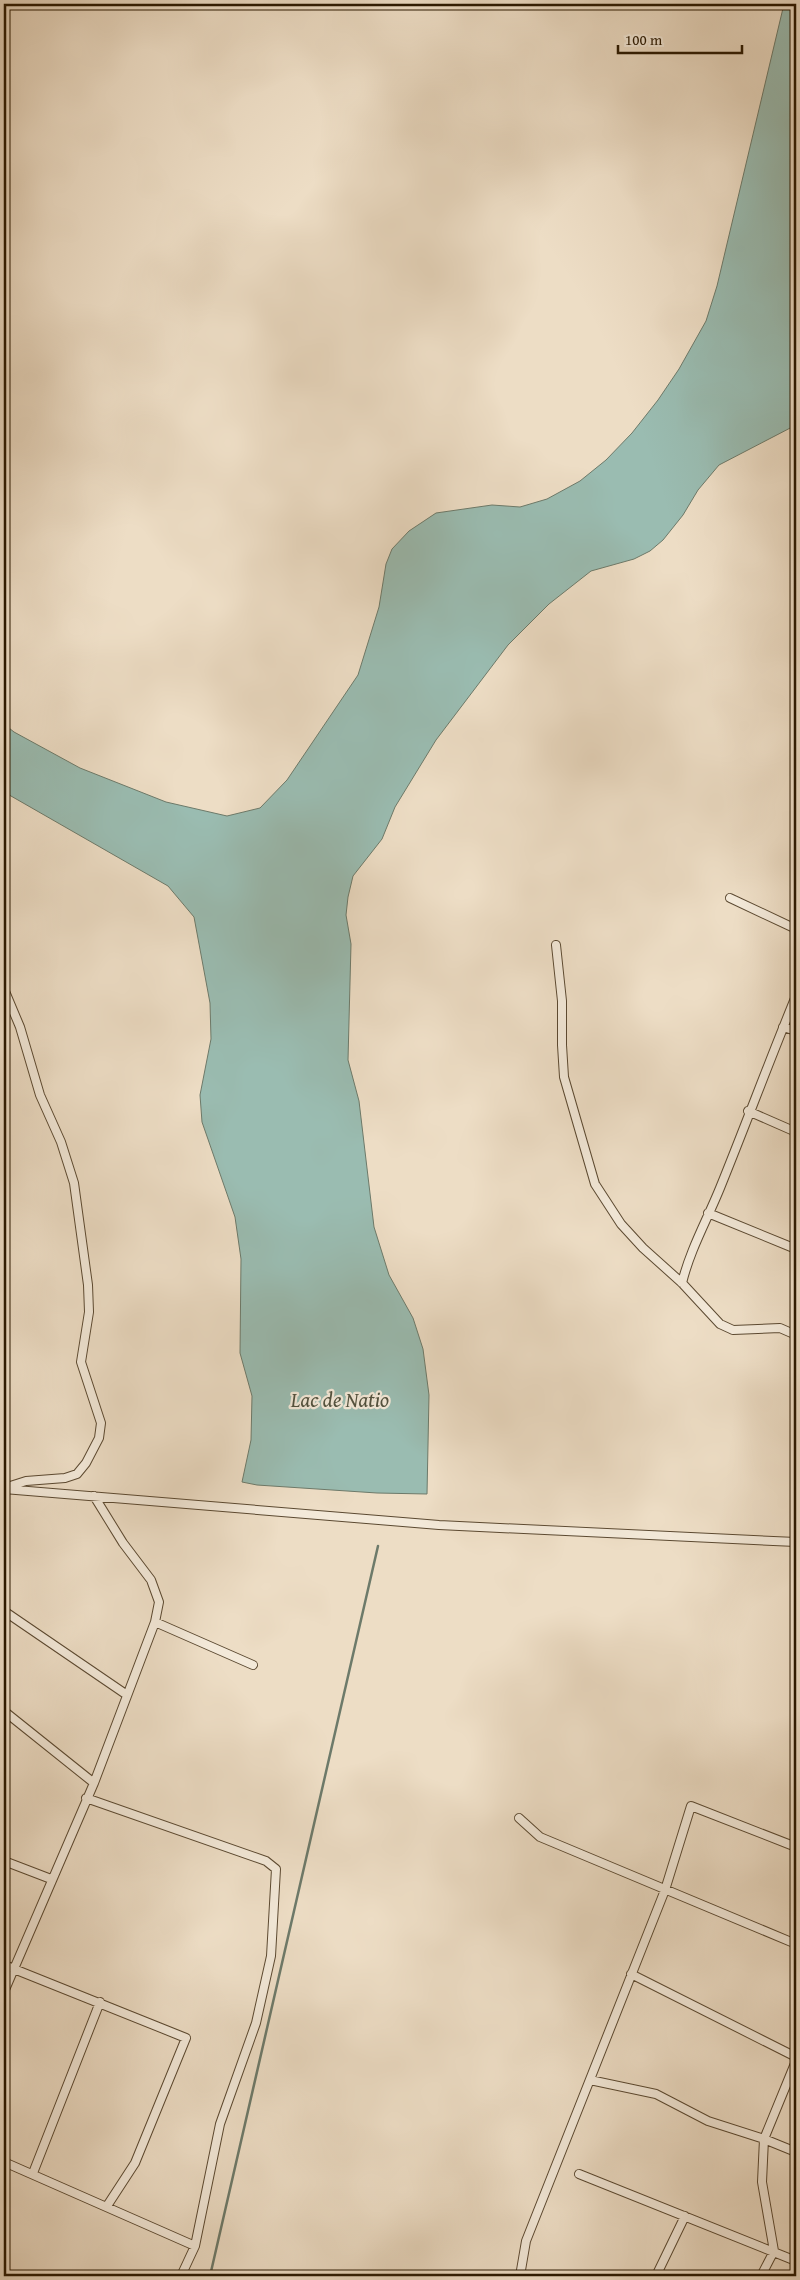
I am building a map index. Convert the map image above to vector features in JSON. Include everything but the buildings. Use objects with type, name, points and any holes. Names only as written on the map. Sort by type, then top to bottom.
[{"type":"street","points":[[730,898],[796,929]]},
{"type":"street","points":[[556,945],[562,1001],[564,1077],[595,1184],[621,1224],[720,1324],[733,1330],[780,1328],[796,1335]]},
{"type":"street","points":[[4,989],[20,1027],[40,1095],[61,1142],[74,1183],[88,1285],[89,1312],[81,1362],[101,1423],[99,1438],[86,1463],[77,1474],[65,1478],[26,1481],[4,1489]]},
{"type":"street","points":[[682,1284],[687,1263],[796,996]]},
{"type":"street","points":[[783,1027],[796,1031]]},
{"type":"street","points":[[748,1111],[796,1132]]},
{"type":"street","points":[[708,1213],[796,1249]]},
{"type":"street","points":[[4,1489],[439,1525],[796,1545]]},
{"type":"street","points":[[4,1992],[94,1782],[155,1622],[159,1602],[151,1580],[120,1538],[94,1496]]},
{"type":"street","points":[[4,1611],[127,1695]]},
{"type":"street","points":[[155,1622],[253,1665]]},
{"type":"street","points":[[4,1711],[94,1782]]},
{"type":"street","points":[[86,1798],[259,1858],[273,1865],[276,1869],[271,1956],[256,2022],[220,2124],[195,2246],[181,2276]]},
{"type":"street","points":[[520,2276],[526,2241],[664,1890],[691,1806],[796,1847]]},
{"type":"street","points":[[519,1818],[540,1837],[796,1944]]},
{"type":"street","points":[[4,1861],[51,1879]]},
{"type":"street","points":[[4,1965],[186,2038],[135,2163],[107,2206]]},
{"type":"street","points":[[631,1974],[796,2059],[764,2139],[762,2182],[774,2251],[761,2276]]},
{"type":"street","points":[[33,2173],[100,2002]]},
{"type":"street","points":[[590,2080],[656,2094],[708,2121],[764,2139],[796,2152]]},
{"type":"street","points":[[4,2162],[33,2173],[195,2246]]},
{"type":"street","points":[[579,2174],[796,2261]]},
{"type":"street","points":[[656,2276],[685,2216]]},
{"type":"water","name":"Lac de Natio","points":[[784,4],[796,4],[796,425],[719,465],[698,490],[683,515],[663,540],[650,551],[634,559],[591,571],[549,604],[508,645],[436,740],[395,807],[382,839],[353,876],[346,915],[351,944],[348,1060],[359,1101],[374,1227],[389,1275],[413,1318],[423,1349],[429,1395],[427,1494],[377,1493],[257,1485],[242,1482],[251,1440],[252,1396],[240,1353],[241,1259],[235,1217],[202,1122],[200,1095],[211,1039],[210,1003],[194,917],[168,886],[4,792],[4,724],[14,732],[80,768],[166,802],[227,816],[260,808],[287,780],[358,675],[379,607],[386,564],[392,549],[409,531],[436,513],[492,505],[520,507],[547,499],[580,481],[606,460],[632,433],[679,369],[706,321],[717,286]]},
{"type":"waterway","points":[[210,2276],[378,1546]]}]
